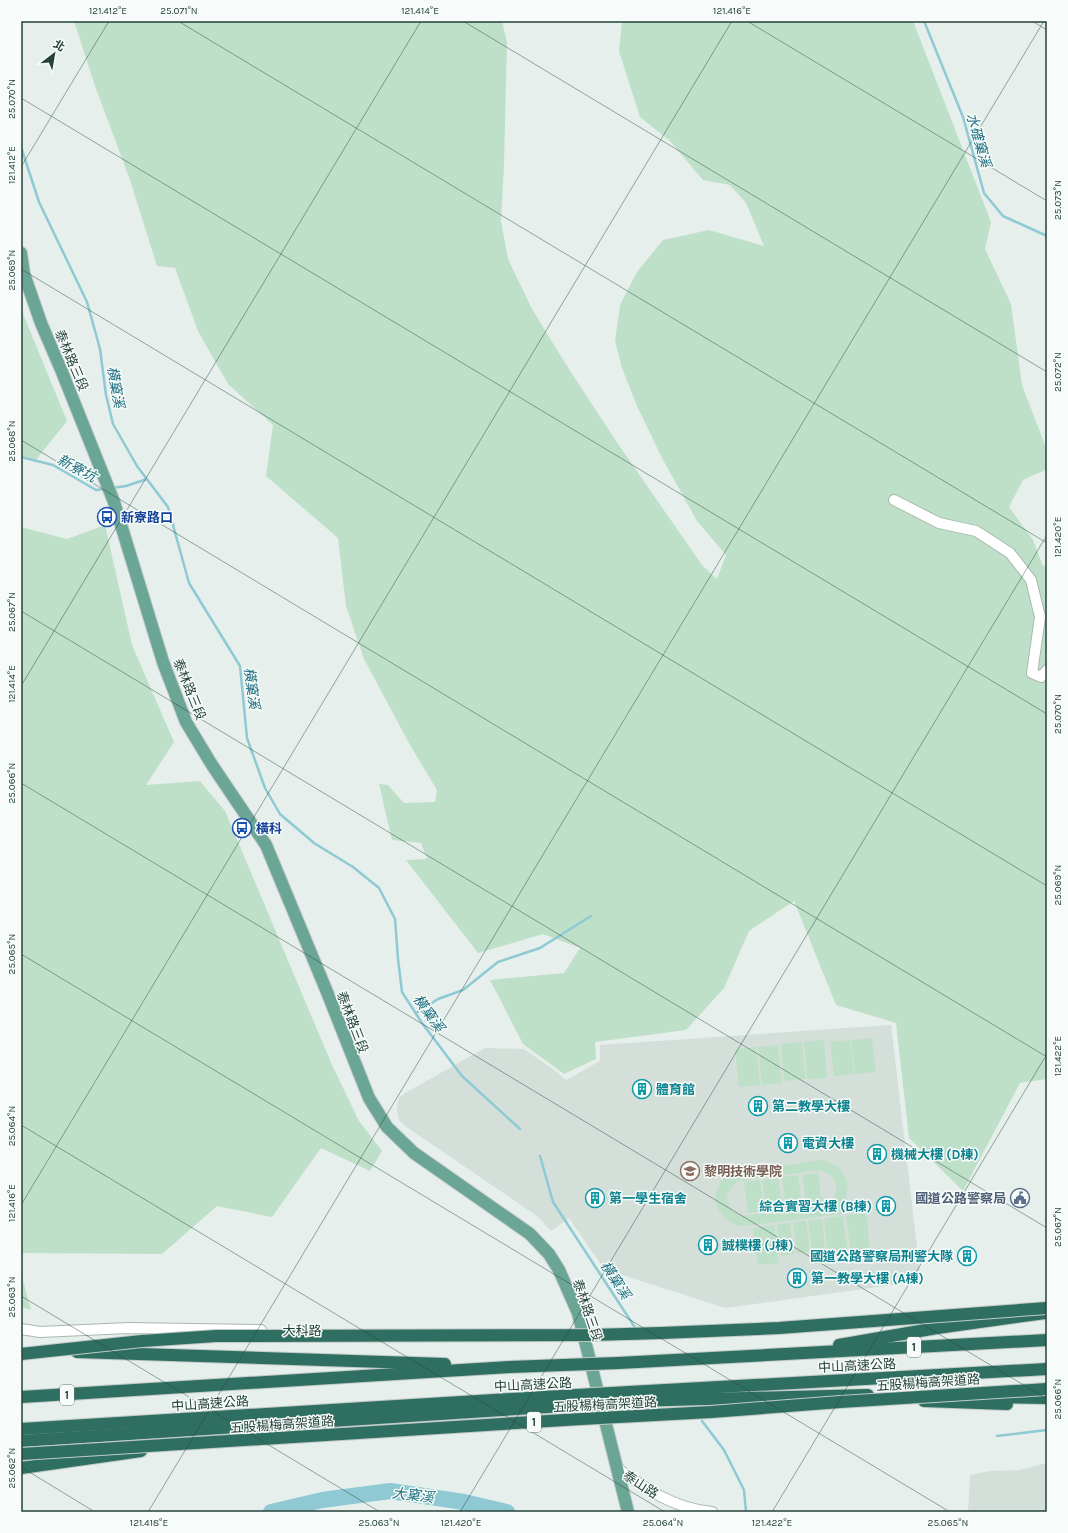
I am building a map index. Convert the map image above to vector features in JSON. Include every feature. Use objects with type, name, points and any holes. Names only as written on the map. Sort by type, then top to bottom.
[{"type":"highway","name":"1","points":[[21,1353],[149,1340],[216,1336],[567,1335],[661,1333],[779,1328],[1047,1308]]},
{"type":"highway","points":[[781,1355],[937,1328],[1047,1313]]},
{"type":"highway","name":"中山高速公路","points":[[21,1397],[510,1367],[563,1366],[1047,1340]]},
{"type":"highway","points":[[21,1353],[42,1351],[162,1354],[510,1367]]},
{"type":"highway","name":"中山高速公路","points":[[21,1429],[630,1397],[1047,1369]]},
{"type":"highway","points":[[21,1388],[113,1392]]},
{"type":"highway","name":"五股楊梅高架道路","points":[[21,1454],[711,1412],[1047,1389]]},
{"type":"highway","points":[[718,1398],[898,1395],[1047,1398]]},
{"type":"highway","points":[[630,1397],[845,1398],[1047,1406]]},
{"type":"highway","points":[[21,1441],[327,1421],[578,1400]]},
{"type":"highway","points":[[21,1468],[134,1452],[327,1421]]},
{"type":"main road","name":"泰林路三段","points":[[21,253],[24,274],[41,323],[113,500],[163,662],[186,722],[212,765],[266,845],[369,1098],[387,1127],[414,1153],[517,1224],[540,1243],[549,1254],[567,1285],[578,1313],[627,1506]]},
{"type":"street","points":[[894,500],[938,523],[976,531],[1010,553],[1031,580],[1040,617],[1032,672],[1041,677],[1047,670]]},
{"type":"street","name":"大科路","points":[[21,1329],[40,1332],[129,1328],[583,1332]]},
{"type":"street","name":"泰山路","points":[[617,1468],[636,1482],[671,1503],[700,1511],[712,1512]]},
{"type":"shaded area","name":"黎明技術學院","points":[[891,1025],[921,1281],[725,1308],[604,1269],[569,1218],[551,1231],[537,1216],[405,1126],[399,1120],[397,1111],[399,1098],[405,1093],[485,1048],[524,1049],[566,1080],[600,1061],[600,1045]]},
{"type":"shaded area","points":[[1047,1463],[1047,1512],[968,1512],[970,1475],[990,1471],[1019,1470]]},
{"type":"green space","points":[[74,21],[502,21],[507,42],[501,221],[508,259],[532,309],[567,366],[616,441],[702,565],[717,579],[726,555],[697,521],[662,458],[637,406],[622,368],[615,341],[620,305],[637,272],[663,240],[709,230],[764,246],[746,203],[730,185],[703,180],[670,141],[640,117],[619,51],[622,21],[913,21],[991,222],[985,249],[1011,304],[1022,385],[1047,450],[1047,469],[1023,480],[1009,507],[1033,540],[1043,566],[1047,565],[1047,1079],[1020,1083],[963,1191],[909,1138],[896,1023],[836,1005],[794,901],[749,931],[724,988],[686,1030],[595,1042],[596,1059],[564,1074],[523,1044],[490,980],[564,973],[580,948],[543,934],[478,953],[406,860],[427,859],[421,843],[392,840],[379,784],[388,785],[404,803],[435,802],[437,790],[410,745],[364,659],[346,606],[338,538],[266,476],[273,425],[228,384],[198,331],[175,268],[157,266],[130,180],[95,86]]},
{"type":"green space","points":[[21,309],[67,421],[35,461],[21,456]]},
{"type":"green space","points":[[105,525],[132,645],[174,742],[146,785],[200,781],[225,811],[332,1065],[359,1121],[382,1151],[370,1171],[321,1148],[272,1217],[217,1206],[162,1254],[21,1253],[21,527],[67,539]]},
{"type":"green space","points":[[872,1038],[876,1072],[855,1074],[851,1040]]},
{"type":"green space","points":[[824,1040],[827,1078],[807,1079],[804,1042]]},
{"type":"green space","points":[[850,1040],[854,1074],[834,1076],[830,1042]]},
{"type":"green space","points":[[802,1042],[805,1079],[784,1081],[781,1044]]},
{"type":"green space","points":[[778,1045],[782,1083],[762,1085],[758,1047]]},
{"type":"green space","points":[[756,1047],[760,1085],[739,1087],[735,1049]]},
{"type":"green space","points":[[821,1160],[829,1162],[836,1165],[841,1170],[847,1181],[847,1195],[844,1203],[864,1200],[865,1211],[743,1226],[736,1224],[729,1221],[720,1212],[716,1199],[716,1192],[720,1183],[733,1173]],"holes":[[[819,1170],[826,1172],[835,1180],[836,1191],[834,1196],[823,1205],[743,1216],[736,1213],[729,1205],[727,1200],[730,1189],[740,1181]]]},
{"type":"green space","points":[[818,1173],[822,1204],[806,1206],[802,1175]]},
{"type":"green space","points":[[798,1175],[802,1206],[786,1208],[782,1177]]},
{"type":"green space","points":[[778,1178],[783,1209],[767,1211],[762,1180]]},
{"type":"green space","points":[[760,1180],[764,1211],[748,1213],[744,1182]]},
{"type":"green space","points":[[866,1212],[870,1251],[851,1253],[846,1215]]},
{"type":"green space","points":[[843,1216],[848,1254],[828,1256],[824,1218]]},
{"type":"green space","points":[[822,1219],[825,1250],[812,1252],[808,1220]]},
{"type":"green space","points":[[806,1221],[810,1252],[797,1253],[793,1222]]},
{"type":"green space","points":[[790,1223],[794,1254],[781,1256],[777,1224]]},
{"type":"green space","points":[[774,1225],[779,1263],[758,1265],[753,1228]]},
{"type":"green space","points":[[21,1273],[31,1310],[21,1307]]},
{"type":"waterway","name":"水確窠溪","points":[[924,21],[963,117],[984,193],[1003,216],[1047,236]]},
{"type":"waterway","name":"橫窠溪","points":[[21,147],[39,202],[87,302],[100,349],[106,395],[113,424],[137,466],[168,507],[189,583],[240,666],[247,738],[265,788],[280,814],[314,843],[353,867],[379,888],[395,919],[402,992],[422,1023],[462,1076],[520,1129]]},
{"type":"waterway","name":"新寮坑","points":[[21,457],[53,465],[96,490],[105,489]]},
{"type":"waterway","name":"新寮坑","points":[[112,488],[126,486],[147,479]]},
{"type":"waterway","points":[[416,1013],[438,999],[463,990],[498,962],[540,948],[591,916]]},
{"type":"waterway","name":"橫窠溪","points":[[540,1156],[553,1202],[636,1329]]},
{"type":"waterway","name":"橫窠溪","points":[[702,1421],[724,1450],[744,1490],[746,1512]]},
{"type":"waterway","points":[[997,1436],[1047,1430]]},
{"type":"waterway","name":"大窠溪","points":[[271,1512],[322,1500],[390,1491],[464,1502],[507,1512]]},
{"type":"waterway","points":[[460,1512],[464,1502]]},
{"type":"place","name":"新寮路口","points":[[107,517]]},
{"type":"place","name":"橫科","points":[[242,828]]},
{"type":"place","name":"體育館","points":[[642,1089]]},
{"type":"place","name":"第二教學大樓","points":[[758,1106]]},
{"type":"place","name":"電資大樓","points":[[788,1143]]},
{"type":"place","name":"機械大樓 (D棟)","points":[[877,1154]]},
{"type":"place","name":"黎明技術學院","points":[[690,1171]]},
{"type":"place","name":"第一學生宿舍","points":[[595,1198]]},
{"type":"place","name":"國道公路警察局","points":[[1020,1198]]},
{"type":"place","name":"綜合實習大樓 (B棟)","points":[[886,1206]]},
{"type":"place","name":"誠樸樓 (J棟)","points":[[708,1245]]},
{"type":"place","name":"國道公路警察局刑警大隊","points":[[967,1256]]},
{"type":"place","name":"第一教學大樓 (A棟)","points":[[797,1278]]}]
